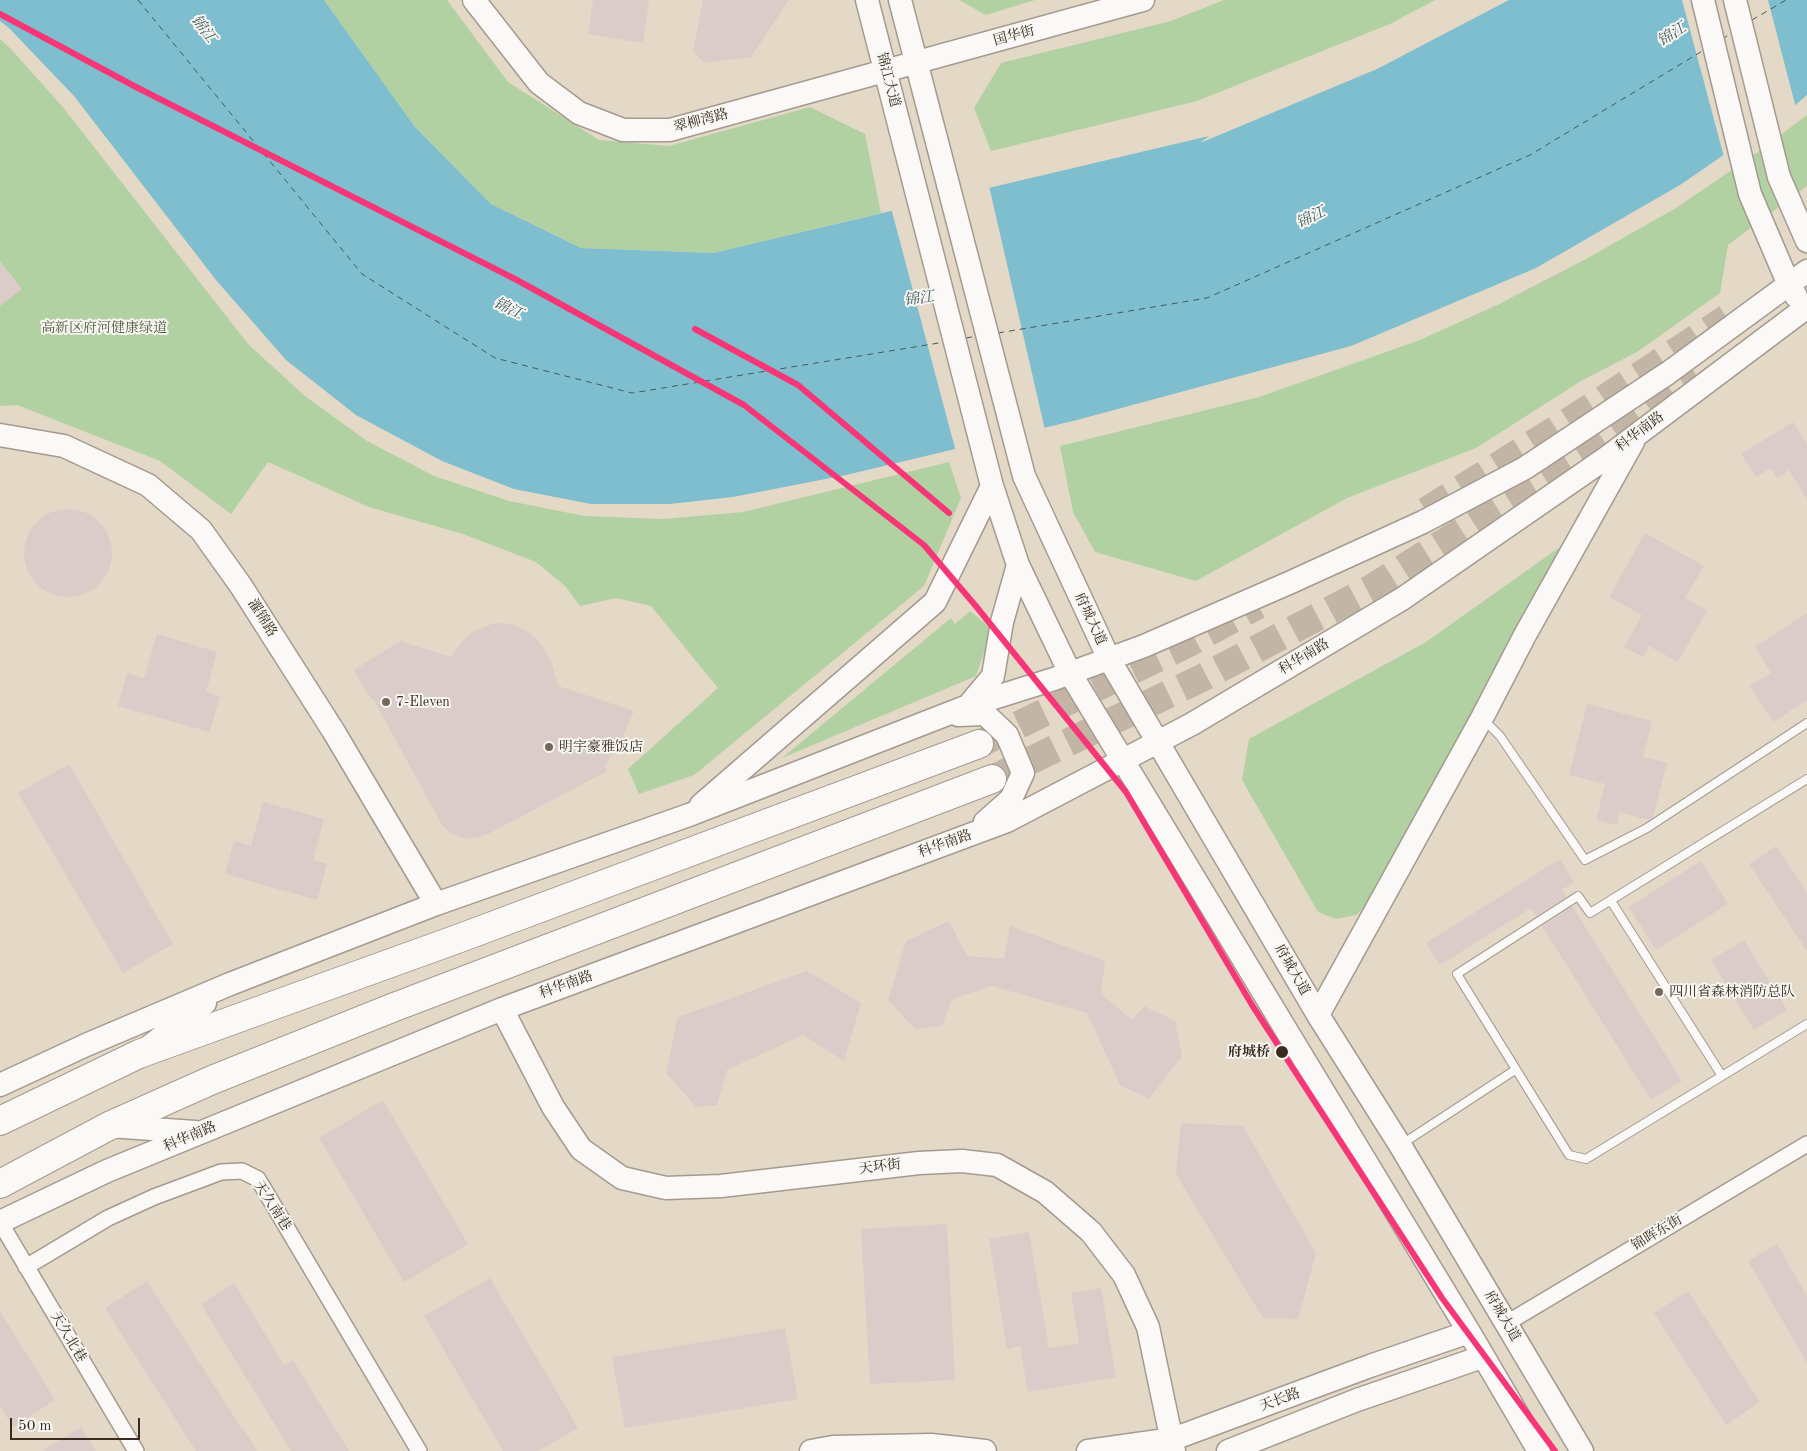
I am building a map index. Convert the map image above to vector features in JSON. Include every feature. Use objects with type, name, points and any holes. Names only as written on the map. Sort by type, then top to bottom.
[{"type":"highway","points":[[0,1121],[139,1054],[460,938],[980,744]]},
{"type":"highway","points":[[0,1184],[109,1126],[212,1080],[383,1012],[992,779]]},
{"type":"main road","name":"翠柳湾路","points":[[474,0],[539,82],[579,113],[622,130],[670,130],[885,70]]},
{"type":"main road","name":"锦江大道","points":[[867,0],[992,486]]},
{"type":"main road","points":[[900,0],[916,63]]},
{"type":"main road","name":"国华街","points":[[885,70],[1142,0]]},
{"type":"main road","points":[[1703,0],[1750,194],[1789,285],[1806,310]]},
{"type":"main road","points":[[1735,0],[1779,177],[1807,241]]},
{"type":"main road","name":"府城大道","points":[[916,63],[1024,476],[1109,658],[1318,1014],[1507,1322],[1582,1451]]},
{"type":"main road","points":[[2,1079],[230,984],[436,904],[689,815],[968,706],[1070,673],[1144,646],[1253,599],[1414,526],[1525,468],[1668,373],[1807,271]]},
{"type":"main road","name":"科华南路","points":[[0,1222],[107,1171],[502,1009],[1007,821],[1192,724],[1402,599],[1636,435],[1806,310]]},
{"type":"main road","name":"濯锦路","points":[[0,435],[64,446],[148,485],[201,530],[241,586],[329,724],[436,904]]},
{"type":"main road","points":[[1318,1014],[1636,435]]},
{"type":"main road","points":[[992,486],[1018,565],[1070,673],[1539,1451]]},
{"type":"main road","points":[[689,815],[935,602],[992,486]]},
{"type":"main road","points":[[968,706],[993,676],[1002,622],[1018,565]]},
{"type":"main road","points":[[941,716],[985,714],[1007,735],[1023,772],[1011,799],[971,834]]},
{"type":"main road","points":[[139,1054],[230,984]]},
{"type":"main road","name":"天环街","points":[[502,1009],[553,1107],[580,1149],[622,1178],[666,1188],[712,1186],[919,1163],[962,1161],[997,1164],[1045,1192],[1091,1232],[1124,1275],[1148,1327],[1174,1445]]},
{"type":"main road","points":[[109,1126],[200,1132]]},
{"type":"main road","name":"天长路","points":[[1088,1451],[1174,1445],[1370,1366],[1469,1332]]},
{"type":"main road","name":"天长路","points":[[1228,1451],[1357,1400],[1482,1357]]},
{"type":"main road","points":[[811,1451],[833,1447],[931,1445],[985,1451]]},
{"type":"street","name":"锦晖东街","points":[[1507,1322],[1807,1144]]},
{"type":"street","name":"天久南巷","points":[[26,1267],[108,1218],[154,1197],[221,1172],[242,1171],[258,1179],[419,1451]]},
{"type":"street","name":"天久北巷","points":[[0,1222],[136,1451]]},
{"type":"lane","points":[[1482,718],[1500,736],[1585,860],[1646,828],[1807,723]]},
{"type":"lane","points":[[1807,779],[1590,913],[1578,896],[1457,974],[1569,1155],[1586,1159],[1807,1024]]},
{"type":"lane","points":[[1611,901],[1722,1076]]},
{"type":"lane","points":[[1400,1146],[1516,1070]]},
{"type":"green space","points":[[324,0],[447,0],[508,82],[599,140],[669,146],[810,107],[865,134],[881,213],[713,253],[581,248],[491,204],[415,127]]},
{"type":"green space","points":[[959,0],[1035,0],[986,15]]},
{"type":"green space","points":[[1224,0],[1435,0],[1390,24],[1197,101],[991,151],[974,108],[1001,63],[1171,21]]},
{"type":"green space","name":"高新区府河健康绿道","points":[[0,39],[62,106],[248,344],[305,396],[367,441],[434,476],[509,501],[584,516],[663,519],[743,512],[949,462],[961,498],[924,586],[694,775],[639,794],[628,769],[718,688],[651,606],[616,598],[580,606],[565,586],[536,562],[463,534],[369,507],[268,462],[231,514],[160,461],[17,405],[0,406]]},
{"type":"green space","points":[[1807,115],[1807,186],[1728,245],[1720,293],[1637,352],[1581,381],[1476,448],[1347,498],[1196,581],[1095,552],[1073,512],[1060,446],[1259,397],[1420,340],[1499,304],[1586,259],[1676,208],[1758,152]]},
{"type":"green space","points":[[1567,542],[1373,900],[1356,915],[1336,919],[1318,912],[1242,780],[1249,739],[1426,642]]},
{"type":"green space","points":[[970,611],[992,629],[976,676],[782,758],[951,618],[955,624]]},
{"type":"water","name":"锦江","points":[[0,0],[324,0],[415,127],[491,204],[581,248],[713,253],[1209,136],[1200,143],[1377,69],[1509,0],[1807,0],[1807,95],[1792,108],[1680,185],[1536,268],[1351,346],[1077,420],[846,475],[733,497],[670,504],[591,504],[514,489],[442,461],[356,415],[286,360],[216,280],[74,96],[0,21]]},
{"type":"pier","points":[[1682,0],[1768,0],[1796,108],[1724,157]]},
{"type":"pier","points":[[989,186],[1045,430],[956,452],[891,208]]},
{"type":"building","points":[[593,0],[649,0],[643,43],[588,34]]},
{"type":"building","points":[[703,0],[789,0],[751,57],[704,63],[693,50]]},
{"type":"building","points":[[0,261],[22,289],[0,306]]},
{"type":"building","points":[[1793,422],[1807,444],[1807,499],[1789,470],[1777,478],[1771,468],[1756,477],[1741,454]]},
{"type":"building","points":[[68,509],[85,512],[93,516],[105,528],[109,536],[112,553],[109,570],[105,578],[93,590],[85,594],[68,597],[51,594],[43,590],[31,578],[27,570],[24,553],[27,536],[31,528],[43,516],[51,512]]},
{"type":"building","points":[[1645,533],[1704,566],[1685,598],[1707,610],[1678,662],[1649,646],[1643,657],[1624,647],[1642,615],[1609,597]]},
{"type":"building","points":[[1807,613],[1807,700],[1773,722],[1750,686],[1771,673],[1755,647]]},
{"type":"building","points":[[495,623],[522,628],[535,637],[551,661],[558,686],[634,711],[622,738],[605,766],[607,771],[490,833],[476,838],[464,838],[452,834],[442,825],[374,700],[368,695],[354,670],[400,641],[451,657],[470,634]]},
{"type":"building","points":[[157,634],[217,652],[206,692],[220,696],[210,732],[118,706],[127,673],[144,678]]},
{"type":"building","points":[[1587,704],[1652,721],[1643,757],[1667,763],[1653,817],[1649,820],[1620,812],[1617,825],[1596,820],[1605,784],[1569,775]]},
{"type":"building","points":[[69,764],[173,944],[123,973],[18,793]]},
{"type":"building","points":[[263,802],[324,819],[313,860],[327,864],[317,900],[225,874],[234,841],[251,846]]},
{"type":"building","points":[[1776,846],[1807,893],[1807,951],[1749,864]]},
{"type":"building","points":[[1560,859],[1574,882],[1562,890],[1566,897],[1536,916],[1531,908],[1440,965],[1426,943]]},
{"type":"building","points":[[1701,861],[1728,904],[1656,950],[1629,907]]},
{"type":"building","points":[[1572,906],[1682,1081],[1651,1100],[1542,926]]},
{"type":"building","points":[[949,921],[967,956],[1004,959],[1010,926],[1105,961],[1101,994],[1132,1020],[1144,1006],[1175,1021],[1182,1056],[1149,1099],[1120,1085],[1087,1013],[992,986],[952,999],[942,1026],[915,1029],[888,1000],[906,941]]},
{"type":"building","points":[[1744,940],[1787,1010],[1754,1030],[1711,960]]},
{"type":"building","points":[[807,971],[861,1003],[844,1061],[803,1035],[727,1070],[717,1105],[696,1107],[666,1073],[678,1017]]},
{"type":"building","points":[[383,1100],[468,1244],[404,1282],[319,1138]]},
{"type":"building","points":[[1181,1123],[1243,1126],[1316,1253],[1298,1319],[1263,1318],[1176,1174]]},
{"type":"building","points":[[947,1224],[955,1380],[870,1384],[861,1229]]},
{"type":"building","points":[[1029,1232],[1049,1348],[1079,1343],[1071,1293],[1101,1288],[1116,1377],[1028,1392],[1020,1346],[1007,1349],[989,1239]]},
{"type":"building","points":[[1777,1244],[1807,1296],[1807,1363],[1748,1261]]},
{"type":"building","points":[[490,1278],[578,1428],[538,1451],[503,1451],[424,1316]]},
{"type":"building","points":[[147,1281],[257,1451],[196,1451],[105,1308]]},
{"type":"building","points":[[234,1283],[284,1365],[293,1360],[349,1451],[291,1451],[201,1304]]},
{"type":"building","points":[[1688,1291],[1760,1402],[1726,1425],[1654,1313]]},
{"type":"building","points":[[0,1311],[55,1400],[13,1427],[0,1406]]},
{"type":"building","points":[[785,1328],[798,1399],[625,1428],[612,1357]]},
{"type":"building","points":[[81,1427],[96,1451],[42,1451]]},
{"type":"ferry route","points":[[138,0],[362,274],[495,358],[632,393],[945,342]]},
{"type":"ferry route","points":[[1752,20],[1786,0]]},
{"type":"ferry route","points":[[1722,39],[1732,33]]},
{"type":"ferry route","points":[[998,333],[1207,298],[1530,155],[1704,50]]},
{"type":"ferry route","points":[[966,338],[977,336]]},
{"type":"tunnel","points":[[1426,511],[1601,401],[1727,318]]},
{"type":"tunnel","points":[[992,779],[1202,678],[1370,589],[1624,429],[1697,376]]},
{"type":"tunnel","points":[[981,743],[1187,644],[1258,605]]},
{"type":"transit line","points":[[0,14],[136,87],[515,279],[744,405],[924,545],[1126,792],[1252,1005],[1442,1298],[1555,1451]]},
{"type":"transit line","points":[[695,329],[798,385],[949,513]]},
{"type":"place","name":"7-Eleven","points":[[386,702]]},
{"type":"place","name":"明宇豪雅饭店","points":[[549,747]]},
{"type":"place","name":"四川省森林消防总队","points":[[1659,992]]},
{"type":"place","name":"府城桥","points":[[1282,1052]]}]
